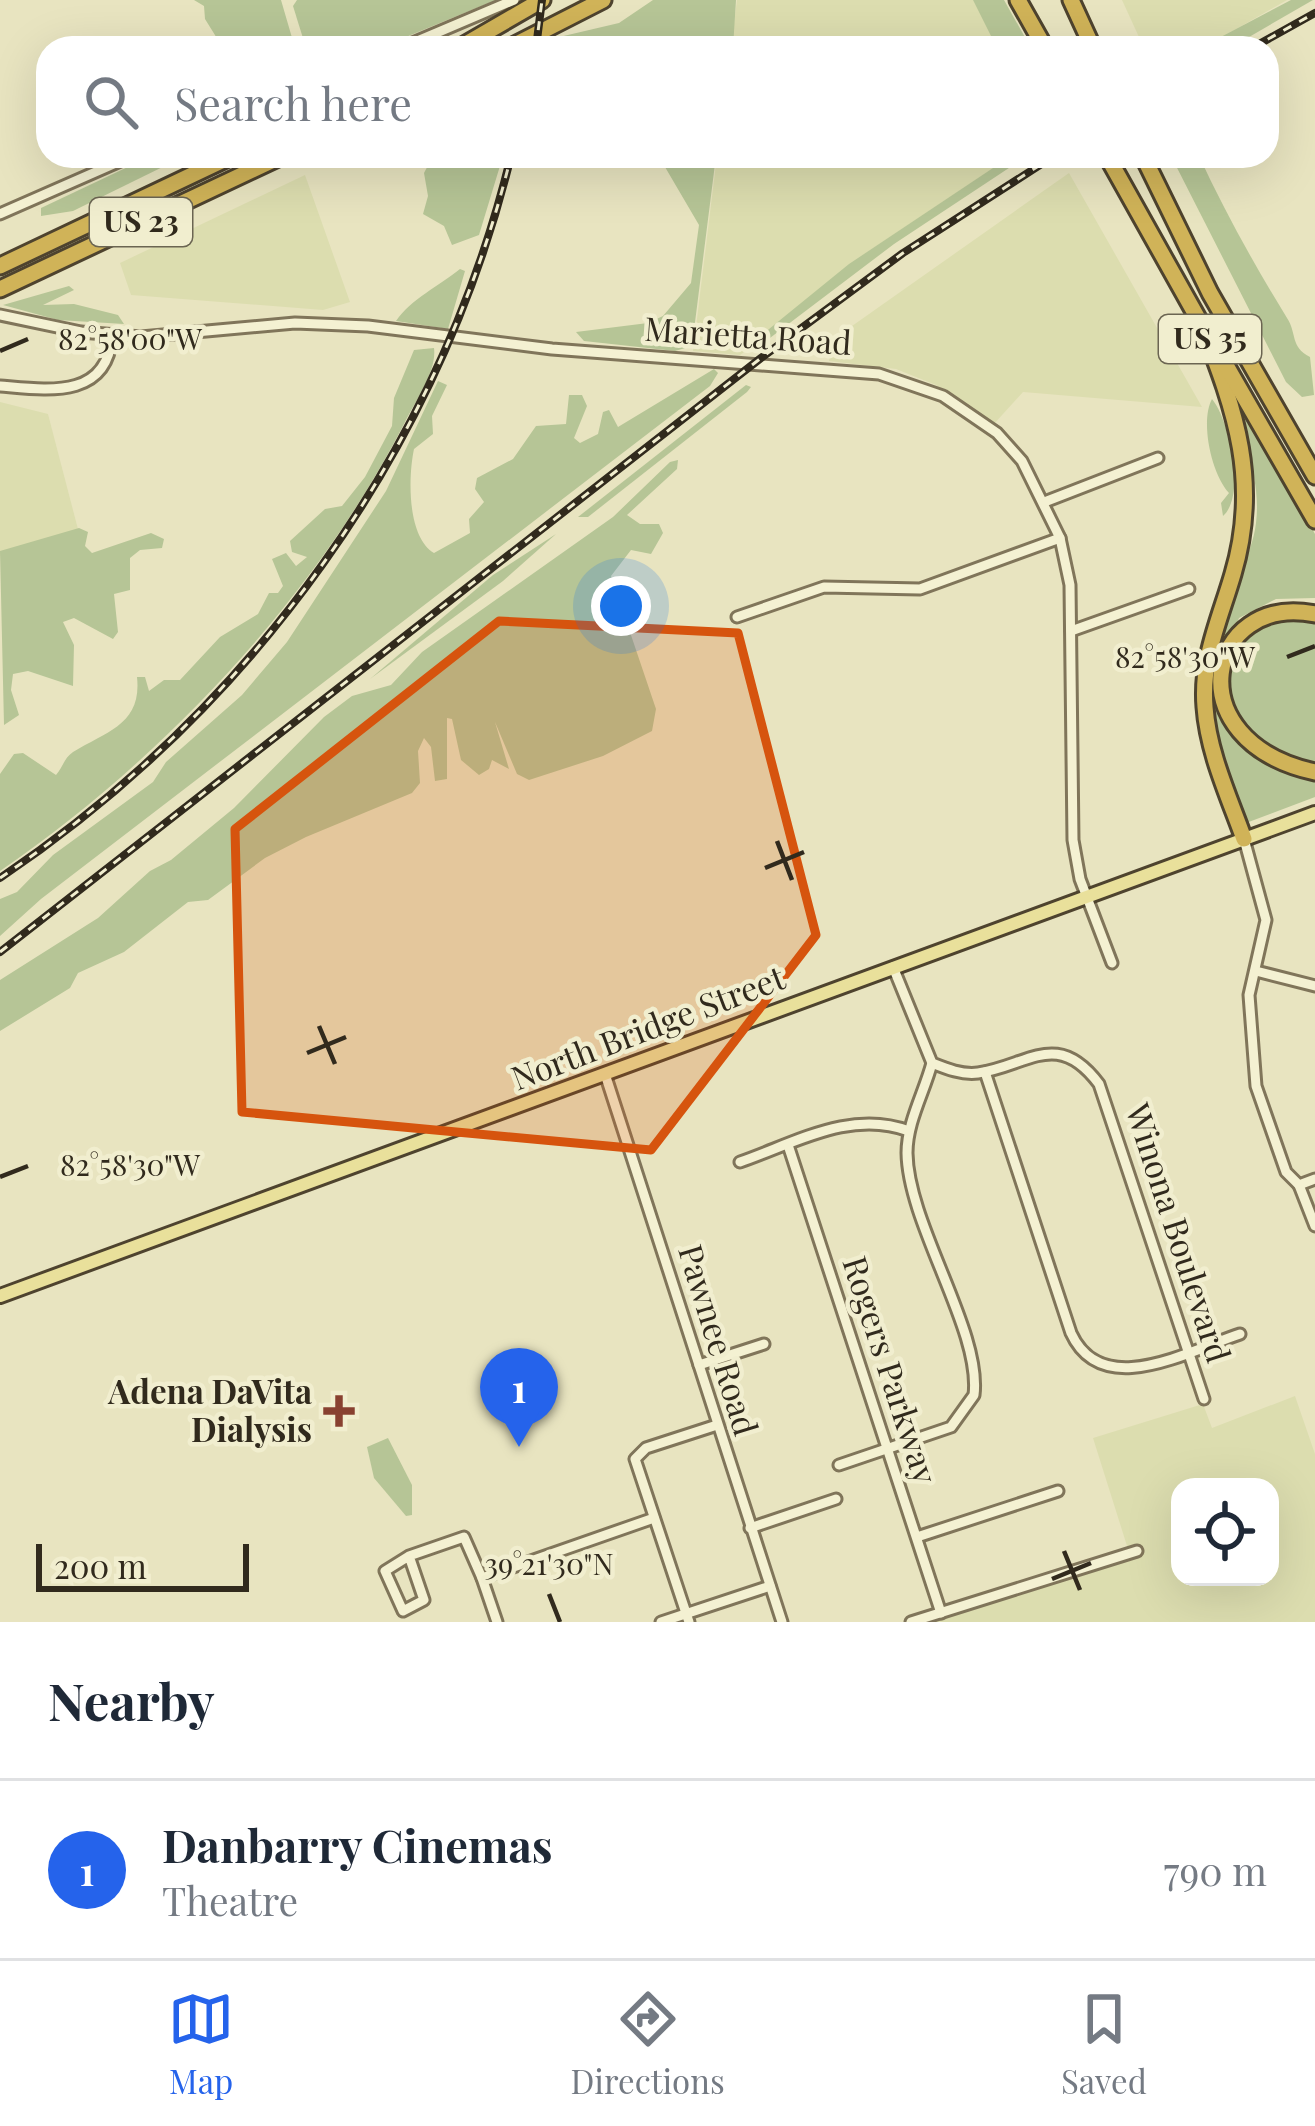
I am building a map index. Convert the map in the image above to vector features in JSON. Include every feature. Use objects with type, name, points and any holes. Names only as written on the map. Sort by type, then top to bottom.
[{"type":"highway","points":[[480,36],[542,0]]},
{"type":"highway","points":[[532,36],[603,0]]},
{"type":"highway","points":[[1018,0],[1038,36]]},
{"type":"highway","points":[[1071,0],[1088,36]]},
{"type":"highway","name":"US 23","points":[[0,266],[207,168]]},
{"type":"highway","name":"US 23","points":[[0,289],[257,168]]},
{"type":"highway","name":"US 35","points":[[1114,168],[1315,520]]},
{"type":"highway","name":"US 35","points":[[1150,168],[1210,293],[1315,476]]},
{"type":"highway","points":[[1202,326],[1240,430],[1247,484],[1242,540],[1204,674],[1210,736],[1244,839]]},
{"type":"highway","points":[[1279,413],[1315,460]]},
{"type":"highway","points":[[1315,614],[1281,613],[1250,626],[1227,653],[1221,684],[1226,713],[1249,744],[1277,762],[1315,772]]},
{"type":"main road","name":"North Bridge Street","points":[[0,1296],[1315,813]]},
{"type":"street","points":[[429,36],[514,0]]},
{"type":"street","points":[[0,214],[105,168]]},
{"type":"street","name":"Marietta Road","points":[[3,316],[112,336],[335,324],[552,349],[879,374],[943,396],[983,422],[1022,461],[1047,501],[1060,538],[1071,631],[1072,833],[1086,895],[1112,963]]},
{"type":"street","points":[[0,386],[58,391],[81,386],[106,363],[112,336]]},
{"type":"street","points":[[1047,501],[1158,458]]},
{"type":"street","points":[[737,617],[824,587],[930,586],[1060,538]]},
{"type":"street","points":[[1071,631],[1189,589]]},
{"type":"street","points":[[1244,839],[1265,907],[1249,994],[1256,1086],[1286,1172],[1299,1185],[1315,1226]]},
{"type":"street","points":[[839,1465],[952,1427],[966,1412],[975,1387],[912,1187],[910,1131],[932,1064],[892,967]]},
{"type":"street","points":[[1256,971],[1315,986]]},
{"type":"street","name":"Winona Boulevard","points":[[932,1064],[963,1073],[985,1072],[1045,1053],[1066,1058],[1093,1076],[1104,1094],[1204,1399]]},
{"type":"street","points":[[985,1072],[1079,1349],[1098,1365],[1124,1370],[1240,1334]]},
{"type":"street","name":"Pawnee Road","points":[[605,1073],[782,1622]]},
{"type":"street","points":[[740,1162],[844,1125],[878,1123],[910,1131]]},
{"type":"street","name":"Rogers Parkway","points":[[788,1145],[941,1613]]},
{"type":"street","points":[[1299,1185],[1315,1179]]},
{"type":"street","points":[[699,1365],[764,1344]]},
{"type":"street","points":[[688,1618],[637,1455],[717,1425]]},
{"type":"street","points":[[916,1537],[1058,1491]]},
{"type":"street","points":[[750,1528],[836,1499]]},
{"type":"street","points":[[482,1578],[654,1518]]},
{"type":"street","points":[[410,1556],[424,1600],[403,1611],[385,1571],[410,1556],[464,1537],[497,1622]]},
{"type":"street","points":[[911,1622],[1137,1551]]},
{"type":"street","points":[[661,1622],[688,1618],[770,1586]]},
{"type":"highlighted area","points":[[499,621],[738,633],[816,935],[651,1150],[242,1112],[235,829]]},
{"type":"green space","points":[[194,0],[281,0],[292,36],[216,36],[205,19],[204,6]]},
{"type":"green space","points":[[297,0],[496,0],[408,36],[302,36],[293,6]]},
{"type":"green space","points":[[653,0],[736,0],[734,36],[564,36],[619,23]]},
{"type":"green space","points":[[737,0],[975,0],[995,36],[732,36]]},
{"type":"green space","points":[[973,0],[1004,0],[1024,36],[991,36]]},
{"type":"green space","points":[[1122,0],[1287,0],[1224,36],[1138,36]]},
{"type":"green space","points":[[1291,0],[1313,0],[1251,36],[1223,36]]},
{"type":"green space","points":[[126,168],[161,168],[73,211],[41,216],[41,208]]},
{"type":"green space","points":[[427,168],[499,168],[479,235],[452,245],[444,226],[423,214],[428,196]]},
{"type":"green space","points":[[666,168],[714,168],[692,346],[675,351],[584,341],[576,332],[648,323],[663,316],[691,283],[699,225]]},
{"type":"green space","points":[[716,168],[998,168],[740,355],[693,351]]},
{"type":"green space","points":[[993,168],[1009,168],[894,244],[758,347],[747,347],[849,264]]},
{"type":"green space","points":[[1177,168],[1205,168],[1297,344],[1310,357],[1314,395],[1302,397],[1286,382]]},
{"type":"green space","points":[[1069,173],[1202,407],[1023,392],[993,425],[936,385],[896,369],[829,361],[835,338]]},
{"type":"green space","points":[[305,175],[350,302],[323,310],[131,295],[120,263]]},
{"type":"green space","points":[[460,269],[465,271],[448,329],[396,321],[417,300]]},
{"type":"green space","points":[[69,286],[74,290],[43,305],[74,304],[118,315],[124,324],[58,320],[3,305]]},
{"type":"green space","points":[[434,348],[425,385],[369,487],[280,612],[230,671],[119,779],[0,871],[0,774],[14,754],[23,753],[56,775],[70,754],[128,716],[137,677],[145,677],[149,691],[164,680],[180,680],[220,637],[258,614],[269,593],[278,593],[283,586],[272,559],[286,553],[296,566],[307,557],[292,552],[290,541],[325,509],[342,506],[365,477],[392,426],[394,398],[414,350]]},
{"type":"green space","points":[[714,369],[718,373],[710,386],[41,899],[0,936],[0,899],[17,892],[53,855],[153,782],[166,762],[242,695],[287,642],[386,491],[438,381],[447,385],[432,416],[433,434],[414,449],[411,475],[414,520],[434,553],[470,533],[469,519],[484,502],[475,489],[477,478],[513,459],[536,426],[566,424],[569,395],[582,395],[587,406],[574,438],[580,443],[598,434],[603,412],[609,410],[618,427]]},
{"type":"green space","points":[[746,385],[751,387],[747,392],[588,517],[578,517]]},
{"type":"green space","points":[[1237,398],[1315,534],[1315,598],[1276,599],[1239,618],[1224,659],[1218,700],[1222,716],[1241,743],[1268,761],[1315,776],[1315,797],[1246,823],[1221,746],[1213,698],[1222,618],[1256,523],[1256,488]]},
{"type":"green space","points":[[1212,399],[1225,424],[1233,458],[1234,492],[1223,516],[1221,503],[1229,493],[1209,447],[1207,420]]},
{"type":"green space","points":[[0,402],[48,414],[79,533],[0,556]]},
{"type":"green space","points":[[678,460],[677,469],[627,515],[640,524],[659,524],[663,533],[651,554],[631,550],[611,576],[656,709],[652,731],[603,756],[529,780],[517,774],[495,722],[509,769],[492,760],[489,769],[479,775],[461,760],[452,719],[447,718],[447,779],[435,781],[431,747],[424,738],[418,751],[420,783],[412,793],[265,858],[208,900],[188,902],[124,952],[78,973],[70,988],[0,1031],[0,980],[98,918],[150,871],[171,860],[234,808],[324,717],[352,696],[391,685],[422,652],[613,517],[670,462]]},
{"type":"green space","points":[[79,528],[88,532],[85,546],[92,553],[151,533],[164,539],[162,548],[140,550],[130,558],[130,590],[114,594],[118,632],[113,639],[74,618],[63,622],[74,645],[73,686],[28,671],[13,674],[11,690],[19,715],[4,725],[0,551]]},
{"type":"green space","points":[[556,534],[503,581],[370,679],[493,575]]},
{"type":"green space","points":[[1277,618],[1315,619],[1315,764],[1261,740],[1242,722],[1230,701],[1227,679],[1232,657],[1249,636]]},
{"type":"green space","points":[[1295,1396],[1315,1454],[1315,1622],[926,1622],[1128,1549],[1093,1438],[1203,1404],[1212,1428]]},
{"type":"green space","points":[[388,1438],[412,1485],[412,1515],[406,1516],[374,1478],[367,1447]]},
{"type":"railway","points":[[538,36],[542,0]]},
{"type":"railway","points":[[1274,36],[1315,13]]},
{"type":"railway","points":[[0,878],[91,811],[176,735],[253,653],[323,564],[384,470],[436,370],[479,265],[507,168]]},
{"type":"railway","points":[[0,952],[761,358],[903,253],[1035,168]]},
{"type":"place","name":"Adena DaVita Dialysis","points":[[339,1411]]},
{"type":"place","name":"Danbarry Cinemas","points":[[519,1447]]}]
